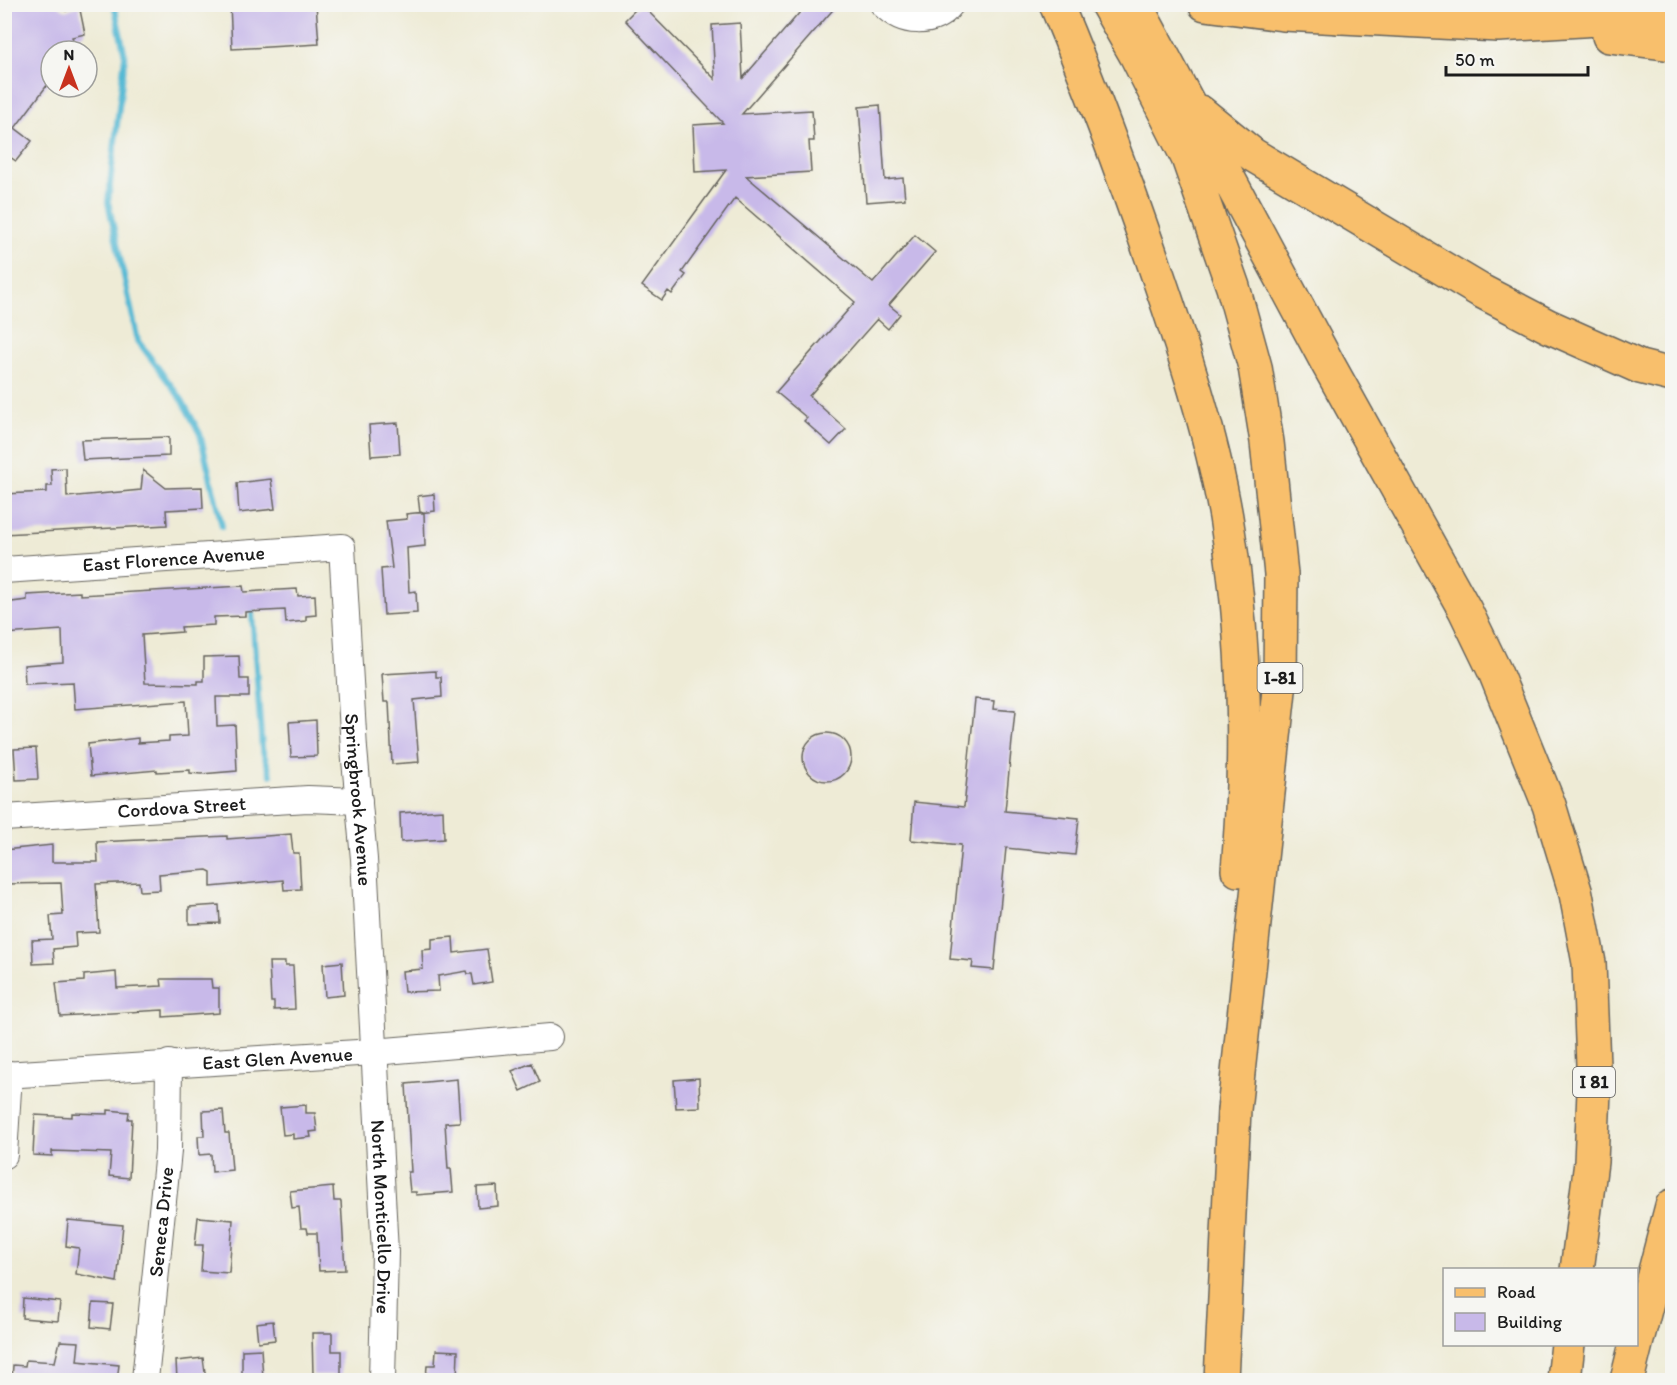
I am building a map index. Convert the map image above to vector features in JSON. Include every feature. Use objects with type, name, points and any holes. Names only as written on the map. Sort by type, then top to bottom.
[{"type":"main road","points":[[1056,4],[1119,161],[1177,334],[1213,459],[1234,569],[1243,693],[1242,804],[1211,1205],[1208,1340],[1210,1380]]},
{"type":"main road","name":"I-81","points":[[1107,4],[1136,55],[1188,158],[1233,287],[1255,367],[1267,441],[1281,574],[1280,681],[1234,1110],[1221,1380]]},
{"type":"main road","points":[[1135,4],[1181,90],[1205,118],[1253,155],[1481,291],[1548,326],[1640,367],[1672,375]]},
{"type":"main road","points":[[1205,4],[1339,17],[1498,25],[1599,19],[1647,20],[1672,15]]},
{"type":"main road","points":[[1296,4],[1339,17]]},
{"type":"main road","points":[[1599,19],[1635,4]]},
{"type":"main road","points":[[1558,23],[1623,39],[1672,44]]},
{"type":"main road","name":"I 81","points":[[1181,90],[1333,374],[1465,610],[1495,672],[1549,805],[1576,894],[1589,963],[1594,1091],[1591,1162],[1577,1268]]},
{"type":"main road","points":[[1638,1336],[1672,1206]]},
{"type":"main road","points":[[1564,1380],[1568,1346]]},
{"type":"main road","points":[[1628,1380],[1636,1346]]},
{"type":"street","points":[[883,4],[891,13],[904,19],[918,21],[933,18],[951,4]]},
{"type":"street","name":"East Florence Avenue","points":[[4,570],[342,547]]},
{"type":"street","name":"Springbrook Avenue","points":[[342,547],[364,859],[374,1052]]},
{"type":"street","name":"Cordova Street","points":[[4,818],[308,799],[359,801]]},
{"type":"street","name":"East Glen Avenue","points":[[7,1074],[374,1052],[550,1037]]},
{"type":"street","name":"North Monticello Drive","points":[[374,1052],[385,1252],[382,1380]]},
{"type":"street","name":"Seneca Drive","points":[[145,1380],[168,1151],[169,1063]]},
{"type":"street","points":[[4,1155],[7,1074]]},
{"type":"building","points":[[4,4],[57,4],[66,11],[79,5],[85,34],[72,37],[72,39],[39,39],[39,96],[15,128],[32,141],[16,161],[4,153]]},
{"type":"building","points":[[230,4],[316,4],[319,44],[232,49]]},
{"type":"building","points":[[641,4],[715,79],[712,25],[740,23],[743,78],[807,4],[838,4],[742,114],[812,110],[814,141],[809,141],[811,172],[746,176],[873,283],[915,235],[935,252],[889,305],[900,314],[888,329],[877,319],[809,396],[846,429],[831,445],[804,421],[807,418],[776,392],[855,302],[735,198],[682,272],[686,275],[672,294],[668,291],[662,300],[642,286],[726,170],[695,172],[693,125],[723,123],[625,20]]},
{"type":"building","points":[[880,105],[885,180],[903,178],[905,199],[866,202],[859,107]]},
{"type":"building","points":[[398,423],[400,454],[371,456],[369,425]]},
{"type":"building","points":[[169,437],[169,456],[83,460],[81,440]]},
{"type":"building","points":[[66,468],[67,497],[141,490],[143,470],[166,488],[202,487],[203,508],[166,510],[167,525],[4,534],[4,494],[47,492],[47,486],[52,486],[51,469]]},
{"type":"building","points":[[271,479],[275,509],[239,513],[237,483]]},
{"type":"building","points":[[434,494],[435,511],[420,513],[418,496]]},
{"type":"building","points":[[424,512],[425,546],[407,548],[409,592],[416,591],[417,613],[384,615],[381,569],[392,568],[386,521],[407,519],[406,514]]},
{"type":"building","points":[[243,586],[244,592],[297,589],[298,596],[315,595],[316,615],[306,616],[306,621],[286,623],[285,610],[245,612],[245,616],[214,617],[214,625],[181,627],[182,632],[142,635],[145,683],[198,684],[198,681],[204,681],[204,657],[239,656],[240,679],[249,679],[249,697],[216,697],[217,726],[235,725],[237,771],[201,774],[190,773],[190,770],[157,772],[157,770],[91,776],[88,744],[138,738],[138,743],[169,741],[169,737],[188,736],[186,701],[75,709],[73,682],[25,684],[24,665],[63,662],[62,630],[4,634],[4,603],[27,600],[27,595],[80,592],[80,595]]},
{"type":"building","points":[[436,671],[436,677],[441,677],[442,697],[414,700],[419,762],[392,764],[389,702],[384,702],[382,674]]},
{"type":"building","points":[[975,699],[994,701],[993,709],[1015,711],[1005,811],[1079,818],[1075,855],[1006,848],[994,970],[972,968],[973,961],[950,959],[961,845],[911,840],[914,802],[964,807]]},
{"type":"building","points":[[316,720],[317,756],[291,757],[289,722]]},
{"type":"building","points":[[827,733],[844,740],[851,757],[844,774],[827,781],[810,774],[803,757],[810,740]]},
{"type":"building","points":[[36,748],[38,779],[16,780],[14,749]]},
{"type":"building","points":[[443,810],[444,839],[401,842],[400,813]]},
{"type":"building","points":[[291,834],[293,853],[299,853],[301,889],[284,890],[283,880],[211,887],[211,872],[207,870],[159,874],[160,890],[140,891],[139,882],[96,884],[99,932],[75,933],[76,947],[53,949],[54,963],[33,964],[32,940],[52,939],[50,916],[63,915],[61,883],[4,884],[4,850],[52,845],[52,862],[98,862],[97,842],[227,836],[227,839]]},
{"type":"building","points":[[219,905],[220,923],[189,924],[189,907]]},
{"type":"building","points":[[453,937],[454,953],[487,949],[492,982],[474,985],[472,974],[468,974],[467,971],[438,976],[439,991],[404,992],[402,971],[423,969],[422,950],[432,949],[432,939]]},
{"type":"building","points":[[269,962],[285,962],[285,966],[293,966],[295,1009],[274,1010],[274,1002],[271,1002]]},
{"type":"building","points":[[342,962],[344,995],[325,997],[323,964]]},
{"type":"building","points":[[116,972],[117,988],[162,986],[161,979],[211,979],[212,988],[219,988],[219,1013],[163,1017],[163,1010],[60,1016],[56,983],[84,981],[84,975]]},
{"type":"building","points":[[532,1063],[540,1082],[521,1091],[512,1071]]},
{"type":"building","points":[[699,1078],[700,1107],[676,1108],[674,1080]]},
{"type":"building","points":[[457,1079],[460,1122],[445,1123],[448,1169],[451,1169],[453,1192],[416,1195],[416,1192],[410,1192],[408,1172],[411,1172],[406,1084]]},
{"type":"building","points":[[306,1105],[306,1113],[315,1113],[317,1131],[310,1132],[311,1137],[293,1139],[293,1134],[283,1135],[280,1107]]},
{"type":"building","points":[[108,1110],[129,1112],[128,1119],[132,1119],[129,1178],[109,1176],[111,1153],[52,1151],[52,1156],[33,1155],[35,1115],[72,1117],[72,1113],[108,1114]]},
{"type":"building","points":[[223,1110],[225,1133],[229,1133],[232,1170],[212,1172],[211,1154],[199,1155],[198,1136],[204,1136],[203,1111]]},
{"type":"building","points":[[497,1186],[498,1206],[478,1208],[477,1187]]},
{"type":"building","points":[[333,1187],[334,1201],[341,1201],[345,1270],[319,1271],[317,1233],[308,1233],[307,1228],[301,1228],[299,1207],[292,1208],[290,1191]]},
{"type":"building","points":[[198,1217],[233,1220],[229,1273],[201,1271],[203,1245],[195,1245]]},
{"type":"building","points":[[68,1220],[123,1225],[117,1282],[76,1274],[79,1248],[66,1246]]},
{"type":"building","points":[[23,1298],[60,1302],[58,1321],[22,1318]]},
{"type":"building","points":[[93,1303],[113,1304],[110,1329],[91,1327]]},
{"type":"building","points":[[273,1321],[275,1340],[258,1342],[256,1323]]},
{"type":"building","points":[[312,1333],[332,1333],[332,1351],[341,1351],[341,1375],[313,1375]]},
{"type":"building","points":[[60,1341],[79,1342],[77,1361],[119,1365],[117,1380],[12,1380],[13,1365],[25,1366],[26,1360],[55,1362]]},
{"type":"building","points":[[261,1349],[263,1378],[242,1380],[242,1350]]},
{"type":"building","points":[[436,1350],[458,1351],[457,1380],[426,1380],[427,1365],[435,1365]]},
{"type":"building","points":[[203,1358],[206,1380],[177,1380],[176,1361]]},
{"type":"waterway","points":[[114,4],[125,56],[108,202],[138,341],[182,400],[200,434],[222,526]]},
{"type":"waterway","points":[[252,614],[262,749],[271,775]]}]
